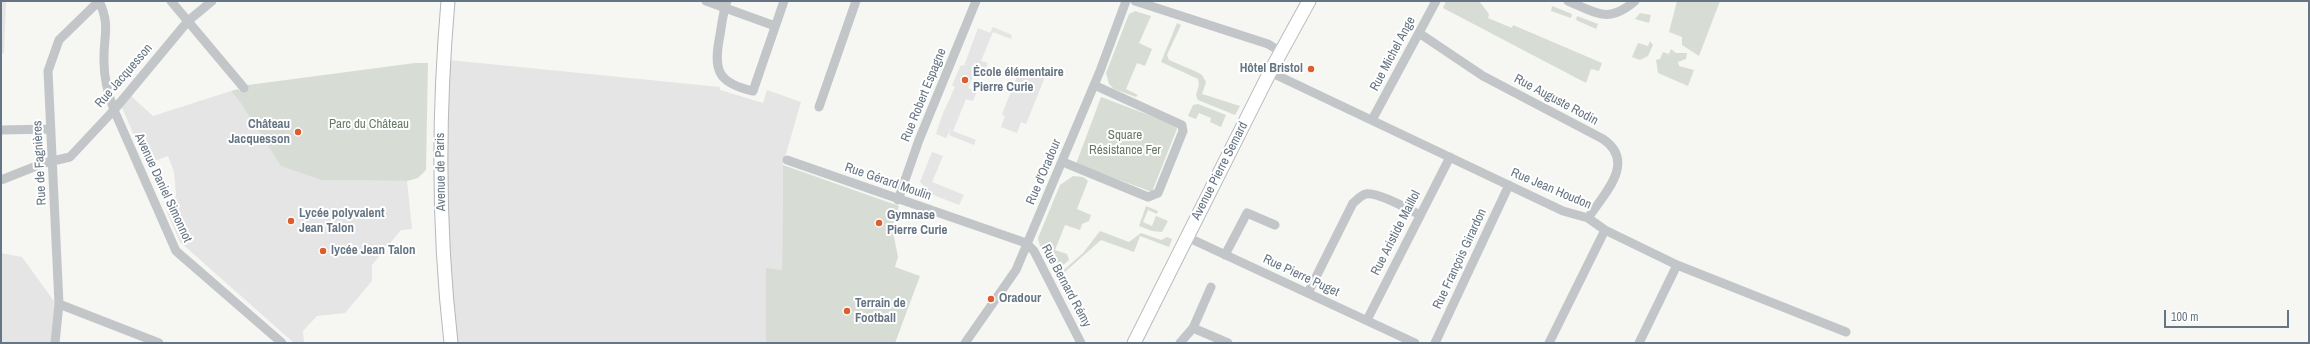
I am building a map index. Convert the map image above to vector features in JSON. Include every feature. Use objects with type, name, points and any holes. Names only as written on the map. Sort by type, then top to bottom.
[{"type":"main road","name":"Avenue de Paris","points":[[448,1],[440,102],[440,193],[442,249],[451,343]]},
{"type":"main road","name":"Avenue Pierre Semard","points":[[1134,343],[1270,72],[1309,1]]},
{"type":"street","name":"Avenue Daniel Simonnot","points":[[99,1],[106,16],[104,61],[106,86],[114,110],[176,251],[282,343]]},
{"type":"street","name":"Rue de Fagnières","points":[[55,343],[59,304],[48,71],[59,40],[99,1]]},
{"type":"street","points":[[171,1],[244,88]]},
{"type":"street","name":"Rue Jacquesson","points":[[1,180],[53,161],[70,157],[114,110],[188,21],[212,1]]},
{"type":"street","points":[[706,1],[726,4],[775,26]]},
{"type":"street","points":[[726,4],[716,54],[716,65],[720,75],[726,81],[735,87],[753,91],[784,1]]},
{"type":"street","points":[[819,107],[856,1]]},
{"type":"street","name":"Rue Robert Espagne","points":[[898,200],[919,140],[976,1]]},
{"type":"street","name":"Rue d'Oradour","points":[[965,343],[1016,270],[1026,243],[1063,162],[1126,1]]},
{"type":"street","points":[[1135,1],[1268,44],[1281,52]]},
{"type":"street","name":"Rue Michel Ange","points":[[1372,120],[1436,1]]},
{"type":"street","points":[[1568,1],[1604,16],[1624,10],[1635,1]]},
{"type":"street","name":"Rue Auguste Rodin","points":[[1419,33],[1483,76],[1603,139],[1614,149],[1618,160],[1616,176],[1588,218]]},
{"type":"street","name":"Rue Jean Houdon","points":[[1270,72],[1564,211],[1588,218],[1605,230],[1677,265],[1846,332]]},
{"type":"street","points":[[1063,162],[1148,197],[1158,193],[1183,130],[1182,125],[1094,85]]},
{"type":"street","points":[[1,130],[51,129]]},
{"type":"street","name":"Rue Aristide Maillol","points":[[1367,320],[1450,157]]},
{"type":"street","name":"Rue Gérard Moulin","points":[[787,160],[898,200],[1026,243]]},
{"type":"street","name":"Rue François Girardon","points":[[1435,343],[1509,185]]},
{"type":"street","points":[[1308,293],[1353,203],[1359,198],[1365,194],[1374,194],[1420,215]]},
{"type":"street","points":[[1225,255],[1247,212],[1275,225]]},
{"type":"street","points":[[1549,343],[1605,230]]},
{"type":"street","name":"Rue Pierre Puget","points":[[1186,238],[1415,343]]},
{"type":"street","name":"Rue Bernard Rémy","points":[[1026,243],[1034,251],[1081,343]]},
{"type":"street","points":[[1639,343],[1677,265]]},
{"type":"street","points":[[1180,343],[1193,328],[1210,287]]},
{"type":"street","points":[[59,304],[159,343]]},
{"type":"street","points":[[1193,328],[1228,343]]},
{"type":"shaded area","points":[[1,2],[6,2],[4,53],[1,54]]},
{"type":"shaded area","name":"École élémentaire Pierre Curie","points":[[993,27],[1012,35],[1011,39],[993,32],[981,61],[988,63],[984,74],[976,70],[968,88],[977,91],[973,101],[966,99],[953,131],[976,140],[974,145],[949,135],[951,128],[946,138],[936,134],[943,113],[955,87],[952,85],[961,65],[964,66],[978,28],[990,33]]},
{"type":"shaded area","points":[[439,59],[720,87],[720,90],[763,103],[767,90],[801,102],[783,164],[782,271],[766,269],[766,343],[451,343]]},
{"type":"shaded area","points":[[1021,67],[1045,77],[1026,124],[1021,122],[1017,133],[1001,127],[1005,116],[1002,114]]},
{"type":"shaded area","name":"Lycée polyvalent Jean Talon","points":[[231,91],[322,180],[407,181],[412,229],[401,230],[372,265],[372,281],[345,313],[317,316],[303,331],[304,343],[294,343],[180,242],[167,212],[172,207],[176,195],[174,172],[168,156],[146,164],[121,105],[130,95],[153,116]]},
{"type":"shaded area","points":[[932,152],[943,156],[932,182],[964,195],[959,205],[921,190],[923,185],[920,182]]},
{"type":"shaded area","points":[[1,253],[22,257],[56,304],[51,343],[1,343]]},
{"type":"green space","points":[[1446,1],[1479,1],[1489,14],[1488,18],[1512,28],[1513,25],[1602,63],[1599,71],[1591,69],[1586,83],[1443,8]]},
{"type":"green space","points":[[1677,1],[1720,1],[1699,56],[1682,45],[1682,37],[1669,32]]},
{"type":"green space","points":[[1552,6],[1572,14],[1571,18],[1551,11]]},
{"type":"green space","points":[[1135,11],[1151,16],[1139,43],[1152,49],[1145,66],[1137,63],[1126,89],[1138,95],[1136,97],[1114,89],[1109,84],[1106,73],[1129,14]]},
{"type":"green space","points":[[1640,13],[1651,15],[1649,23],[1635,19]]},
{"type":"green space","points":[[1577,16],[1598,24],[1596,29],[1576,20]]},
{"type":"green space","points":[[1177,23],[1181,25],[1167,55],[1169,60],[1202,75],[1206,82],[1202,94],[1240,106],[1235,115],[1198,100],[1196,95],[1199,85],[1198,79],[1161,62]]},
{"type":"green space","points":[[1650,41],[1653,45],[1648,56],[1640,60],[1632,57],[1638,43],[1648,46]]},
{"type":"green space","points":[[1671,49],[1676,53],[1687,53],[1686,59],[1678,62],[1679,66],[1694,70],[1688,86],[1658,73],[1656,60],[1660,59],[1663,52],[1669,54]]},
{"type":"green space","name":"Parc du Château","points":[[415,63],[428,63],[426,170],[418,178],[407,181],[322,180],[281,166],[241,103],[231,91],[238,89],[240,91],[248,85]]},
{"type":"green space","name":"Square Résistance Fer","points":[[1101,97],[1178,126],[1152,192],[1076,164]]},
{"type":"green space","points":[[1198,104],[1226,115],[1221,127],[1210,122],[1211,118],[1199,113],[1196,119],[1188,116],[1193,105]]},
{"type":"green space","points":[[783,165],[899,206],[892,227],[898,257],[895,267],[920,276],[895,343],[766,343],[766,268],[782,270]]},
{"type":"green space","points":[[1073,176],[1083,177],[1088,181],[1077,209],[1091,215],[1089,221],[1082,224],[1080,230],[1065,225],[1055,250],[1067,254],[1069,260],[1055,272],[1040,246],[1038,238],[1060,185]]},
{"type":"green space","points":[[1146,206],[1158,211],[1157,214],[1148,210],[1143,222],[1152,226],[1156,216],[1168,221],[1162,232],[1152,231],[1139,226]]},
{"type":"green space","points":[[1100,231],[1129,242],[1141,233],[1161,240],[1167,237],[1172,239],[1169,247],[1140,236],[1134,252],[1101,240],[1058,278],[1057,276],[1083,253]]},
{"type":"place","name":"Hôtel Bristol","points":[[1311,69]]},
{"type":"place","name":"École élémentaire Pierre Curie","points":[[965,80]]},
{"type":"place","name":"Château Jacquesson","points":[[298,132]]},
{"type":"place","name":"Lycée polyvalent Jean Talon","points":[[291,221]]},
{"type":"place","name":"Gymnase Pierre Curie","points":[[879,223]]},
{"type":"place","name":"lycée Jean Talon","points":[[323,251]]},
{"type":"place","name":"Oradour","points":[[991,299]]},
{"type":"place","name":"Terrain de Football","points":[[847,311]]}]
